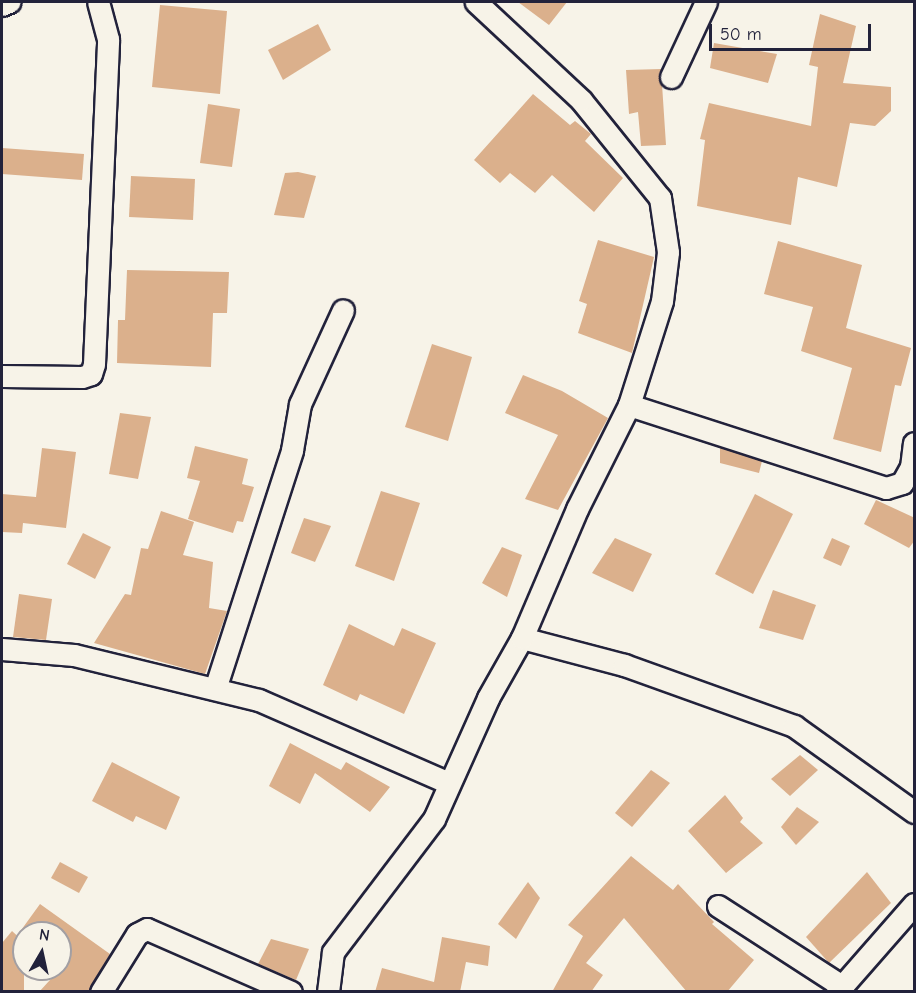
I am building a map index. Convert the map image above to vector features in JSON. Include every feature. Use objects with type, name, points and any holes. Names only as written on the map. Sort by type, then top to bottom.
[{"type":"street","points":[[2,5],[9,2]]},
{"type":"street","points":[[2,376],[82,377],[91,374],[94,364],[108,39],[98,2]]},
{"type":"street","points":[[310,992],[328,985],[333,952],[434,819],[449,783],[522,638],[577,509],[629,405],[662,302],[668,252],[660,198],[581,100],[476,2]]},
{"type":"street","points":[[671,77],[706,2]]},
{"type":"street","points":[[215,689],[292,450],[300,404],[343,310]]},
{"type":"street","points":[[629,405],[886,488],[902,483],[911,467],[915,443]]},
{"type":"street","points":[[522,638],[624,665],[794,726],[915,812]]},
{"type":"street","points":[[2,649],[74,655],[260,700],[449,783]]},
{"type":"street","points":[[718,906],[840,989],[915,904]]},
{"type":"street","points":[[101,992],[137,934],[147,929],[291,992]]},
{"type":"building","points":[[518,2],[567,2],[549,25]]},
{"type":"building","points":[[160,5],[227,11],[220,94],[152,87]]},
{"type":"building","points":[[820,14],[856,26],[843,83],[891,87],[891,111],[875,126],[850,123],[837,187],[798,177],[791,225],[697,206],[705,140],[700,139],[709,103],[811,126],[818,67],[809,65]]},
{"type":"building","points":[[318,24],[331,50],[283,80],[268,50]]},
{"type":"building","points":[[714,43],[777,54],[768,83],[710,68]]},
{"type":"building","points":[[661,69],[666,145],[641,146],[638,112],[629,114],[626,70]]},
{"type":"building","points":[[533,94],[570,125],[575,121],[591,134],[585,141],[623,178],[594,212],[552,175],[535,193],[510,173],[500,183],[474,160]]},
{"type":"building","points":[[208,104],[240,109],[232,167],[200,163]]},
{"type":"building","points":[[2,148],[84,154],[82,180],[2,174]]},
{"type":"building","points":[[298,172],[316,176],[304,218],[274,215],[285,173]]},
{"type":"building","points":[[131,176],[195,179],[193,220],[129,217]]},
{"type":"building","points":[[598,240],[654,257],[632,353],[578,333],[587,304],[579,301]]},
{"type":"building","points":[[778,241],[862,265],[846,328],[911,348],[901,386],[895,385],[881,452],[833,439],[852,368],[801,351],[813,307],[764,294]]},
{"type":"building","points":[[127,270],[229,272],[227,313],[213,313],[211,367],[117,363],[118,320],[125,320]]},
{"type":"building","points":[[432,344],[472,357],[448,441],[405,427]]},
{"type":"building","points":[[523,375],[562,391],[608,418],[558,510],[525,499],[558,435],[505,413]]},
{"type":"building","points":[[120,413],[151,417],[138,479],[109,474]]},
{"type":"building","points":[[195,446],[248,459],[242,484],[254,487],[243,522],[237,521],[233,533],[188,519],[200,481],[187,478]]},
{"type":"building","points":[[42,448],[76,452],[66,528],[23,523],[22,533],[2,532],[2,494],[36,497]]},
{"type":"building","points":[[720,448],[762,461],[759,473],[720,463]]},
{"type":"building","points":[[381,491],[420,503],[394,581],[355,566]]},
{"type":"building","points":[[755,494],[793,514],[753,594],[715,574]]},
{"type":"building","points":[[876,500],[915,518],[915,540],[909,548],[864,524]]},
{"type":"building","points":[[161,511],[194,522],[183,555],[213,562],[209,608],[227,611],[205,674],[94,643],[125,594],[131,595],[141,548],[148,549]]},
{"type":"building","points":[[304,518],[331,526],[315,562],[291,553]]},
{"type":"building","points":[[83,533],[111,547],[95,579],[67,564]]},
{"type":"building","points":[[615,538],[652,554],[633,592],[592,573]]},
{"type":"building","points":[[832,538],[850,546],[841,566],[823,558]]},
{"type":"building","points":[[502,547],[522,555],[507,597],[482,583]]},
{"type":"building","points":[[773,590],[816,605],[803,640],[759,628]]},
{"type":"building","points":[[19,594],[52,599],[46,640],[13,637]]},
{"type":"building","points":[[349,624],[394,646],[402,628],[436,643],[404,714],[360,694],[357,701],[323,685]]},
{"type":"building","points":[[290,743],[341,770],[346,762],[390,787],[370,812],[315,773],[300,804],[269,786]]},
{"type":"building","points":[[800,755],[818,770],[790,796],[771,779]]},
{"type":"building","points":[[112,762],[180,797],[166,830],[136,816],[133,822],[92,801]]},
{"type":"building","points":[[651,770],[670,783],[632,827],[615,813]]},
{"type":"building","points":[[725,795],[743,818],[740,822],[763,843],[726,873],[688,831]]},
{"type":"building","points":[[797,807],[819,822],[796,845],[781,827]]},
{"type":"building","points":[[631,856],[673,890],[678,884],[714,922],[712,924],[754,960],[727,992],[687,992],[624,918],[586,963],[603,975],[591,992],[552,992],[583,936],[568,925]]},
{"type":"building","points":[[60,862],[88,877],[79,893],[51,878]]},
{"type":"building","points":[[867,872],[891,903],[829,963],[806,937]]},
{"type":"building","points":[[528,882],[540,898],[516,939],[498,924]]},
{"type":"building","points":[[40,904],[64,921],[28,921]]},
{"type":"building","points":[[72,927],[110,954],[88,992],[39,992],[49,981],[72,981]]},
{"type":"building","points":[[12,931],[12,981],[24,981],[24,992],[2,992],[2,943]]},
{"type":"building","points":[[442,937],[490,946],[488,966],[466,962],[460,992],[375,992],[382,968],[434,982]]},
{"type":"building","points":[[271,939],[309,949],[296,980],[258,964]]}]
